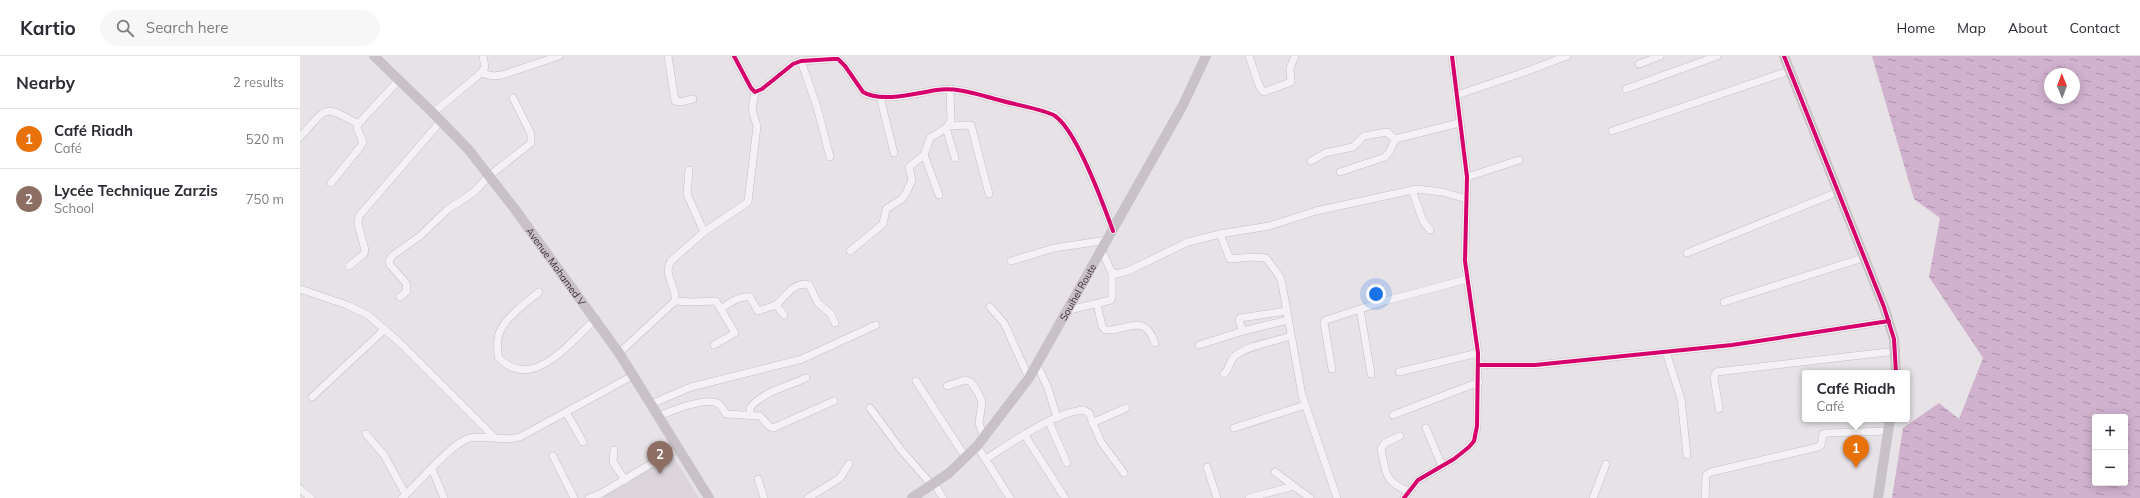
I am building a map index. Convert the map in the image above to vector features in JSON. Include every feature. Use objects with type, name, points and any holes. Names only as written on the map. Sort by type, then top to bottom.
[{"type":"main road","name":"Avenue Mohamed V","points":[[374,56],[441,121],[512,205],[596,319],[634,375],[709,498]]},
{"type":"main road","name":"Souihel Route","points":[[912,498],[933,484],[966,458],[981,442],[1029,378],[1111,236],[1183,105],[1206,56]]},
{"type":"main road","points":[[1784,56],[1838,192],[1866,257],[1889,321],[1896,351],[1896,370]]},
{"type":"main road","points":[[1878,498],[1890,422]]},
{"type":"street","points":[[433,113],[481,72],[485,67],[483,56]]},
{"type":"street","points":[[481,72],[493,76],[502,75],[558,56]]},
{"type":"street","points":[[668,56],[675,101],[682,102],[693,99]]},
{"type":"street","points":[[734,56],[750,88],[755,92]]},
{"type":"street","points":[[1249,56],[1260,88],[1264,92],[1291,82],[1290,68],[1295,56]]},
{"type":"street","points":[[1400,436],[1386,443],[1381,449],[1388,478],[1392,484],[1406,495],[1418,480],[1463,453],[1474,441],[1477,426],[1479,365],[1465,261],[1467,177],[1452,56]]},
{"type":"street","points":[[1457,95],[1567,56]]},
{"type":"street","points":[[1639,64],[1660,56]]},
{"type":"street","points":[[1626,89],[1717,56]]},
{"type":"street","points":[[755,92],[762,89],[793,64],[801,61],[838,58],[863,92],[868,95],[880,97],[950,89],[963,90],[1054,115],[1072,139],[1088,169],[1111,236],[1054,248],[1011,261]]},
{"type":"street","points":[[801,61],[817,107],[830,157]]},
{"type":"street","points":[[1612,131],[1789,71]]},
{"type":"street","points":[[331,183],[363,142],[357,128],[361,120],[399,80]]},
{"type":"street","points":[[950,89],[952,116],[947,127],[955,158]]},
{"type":"street","points":[[676,301],[676,292],[667,273],[667,267],[670,261],[704,232],[748,202],[750,198],[751,166],[757,126],[752,110],[755,92]]},
{"type":"street","points":[[880,97],[894,153]]},
{"type":"street","points":[[400,297],[407,291],[406,283],[390,265],[389,261],[393,255],[420,236],[447,210],[476,190],[489,176],[531,143],[531,134],[513,98]]},
{"type":"street","points":[[300,137],[323,113],[328,110],[335,110],[361,120]]},
{"type":"street","points":[[349,266],[364,254],[365,250],[358,224],[359,216],[441,121]]},
{"type":"street","points":[[1395,139],[1460,123]]},
{"type":"street","points":[[850,251],[883,224],[887,207],[902,199],[912,180],[909,167],[924,155],[930,138],[947,127],[971,125],[989,194]]},
{"type":"street","points":[[1311,161],[1325,153],[1353,148],[1363,137],[1370,134],[1387,132],[1395,139]]},
{"type":"street","points":[[1340,172],[1385,157],[1390,151],[1395,139]]},
{"type":"street","points":[[924,155],[939,195]]},
{"type":"street","points":[[1467,177],[1519,160]]},
{"type":"street","points":[[689,170],[687,194],[704,232]]},
{"type":"street","points":[[1112,272],[1116,274],[1128,270],[1177,246],[1220,234],[1269,226],[1316,211],[1412,190],[1422,188],[1467,200]]},
{"type":"street","points":[[1412,190],[1423,221],[1430,230]]},
{"type":"street","points":[[1687,253],[1838,192]]},
{"type":"street","points":[[1220,234],[1230,259],[1252,257],[1266,258],[1280,277],[1305,405],[1337,498]]},
{"type":"street","points":[[1069,310],[1112,299],[1112,272],[1102,251]]},
{"type":"street","points":[[1724,302],[1866,257]]},
{"type":"street","points":[[1332,369],[1325,322],[1360,309],[1468,279]]},
{"type":"street","points":[[722,308],[747,296],[750,297],[758,311],[776,305],[794,287],[804,284],[808,285],[821,307],[831,314],[835,323]]},
{"type":"street","points":[[300,289],[352,307],[368,316],[385,329],[494,437]]},
{"type":"street","points":[[540,292],[520,308],[505,325],[498,337],[498,357],[508,367],[526,371],[549,361],[568,347],[596,319]]},
{"type":"street","points":[[619,353],[676,301],[716,301],[722,308],[735,332],[714,345]]},
{"type":"street","points":[[1097,304],[1102,326],[1105,330],[1132,326],[1147,328],[1151,332],[1155,343]]},
{"type":"street","points":[[776,305],[784,316]]},
{"type":"street","points":[[990,307],[1004,323],[1029,378]]},
{"type":"street","points":[[1360,309],[1371,374]]},
{"type":"street","points":[[1244,331],[1239,321],[1240,318],[1287,310]]},
{"type":"street","points":[[1199,346],[1244,331],[1288,320]]},
{"type":"street","points":[[1479,365],[1535,365],[1666,352],[1777,339],[1889,321]]},
{"type":"street","points":[[651,404],[690,387],[802,359],[876,325]]},
{"type":"street","points":[[312,397],[385,329]]},
{"type":"street","points":[[1224,374],[1228,371],[1231,359],[1236,354],[1291,336]]},
{"type":"street","points":[[1718,409],[1714,377],[1716,372],[1896,351]]},
{"type":"street","points":[[1666,352],[1681,399],[1687,455]]},
{"type":"street","points":[[1399,372],[1478,353]]},
{"type":"street","points":[[1037,365],[1048,388],[1057,418]]},
{"type":"street","points":[[366,434],[384,455],[404,497],[462,441],[477,438],[494,437],[507,439],[520,437],[634,375]]},
{"type":"street","points":[[750,415],[750,408],[756,401],[771,392],[806,378]]},
{"type":"street","points":[[947,386],[965,380],[971,382],[978,393],[982,401],[979,423],[981,442],[986,459],[1010,498]]},
{"type":"street","points":[[916,381],[966,458]]},
{"type":"street","points":[[1393,415],[1479,382]]},
{"type":"street","points":[[659,416],[688,404],[713,402],[719,405],[726,414],[760,416],[770,427],[773,428],[834,401]]},
{"type":"street","points":[[1234,428],[1305,405]]},
{"type":"street","points":[[870,408],[902,451],[933,484],[943,498]]},
{"type":"street","points":[[1092,423],[1126,408]]},
{"type":"street","points":[[986,459],[1024,434],[1057,418],[1084,410],[1089,413],[1101,442],[1124,474]]},
{"type":"street","points":[[566,412],[583,442]]},
{"type":"street","points":[[1049,422],[1067,463]]},
{"type":"street","points":[[1426,428],[1442,466]]},
{"type":"street","points":[[1705,498],[1706,474],[1711,472],[1818,447],[1821,445],[1823,434],[1828,432],[1888,431]]},
{"type":"street","points":[[1024,434],[1065,498]]},
{"type":"street","points":[[589,498],[601,496],[678,448]]},
{"type":"street","points":[[614,450],[613,462],[625,480]]},
{"type":"street","points":[[553,456],[574,498]]},
{"type":"street","points":[[808,498],[840,478],[849,464]]},
{"type":"street","points":[[1593,498],[1606,464]]},
{"type":"street","points":[[1207,467],[1217,498]]},
{"type":"street","points":[[432,469],[444,498]]},
{"type":"street","points":[[1275,472],[1310,498]]},
{"type":"street","points":[[758,479],[764,498]]},
{"type":"street","points":[[1249,498],[1294,486]]},
{"type":"street","points":[[300,489],[311,498]]},
{"type":"shaded area","points":[[671,453],[699,498],[604,498],[602,496]]},
{"type":"water","points":[[1872,56],[2140,56],[2140,498],[1892,498],[1903,428],[1939,403],[1959,419],[1983,358],[1929,277],[1940,218],[1914,199]]},
{"type":"cycle path","points":[[734,56],[751,88],[755,92],[762,89],[793,64],[801,61],[838,59],[845,66],[863,92],[871,95],[889,97],[945,89],[976,94],[1037,109],[1051,114],[1063,124],[1072,136],[1096,187],[1113,231]]},
{"type":"cycle path","points":[[1404,498],[1418,480],[1454,459],[1469,447],[1474,441],[1477,426],[1478,353],[1465,261],[1467,177],[1452,56]]},
{"type":"cycle path","points":[[1784,56],[1884,307],[1894,339],[1896,370]]},
{"type":"cycle path","points":[[1479,365],[1535,365],[1732,345],[1889,321]]},
{"type":"place","name":"Café Riadh","points":[[1856,468]]},
{"type":"place","name":"Lycée Technique Zarzis","points":[[660,474]]}]
